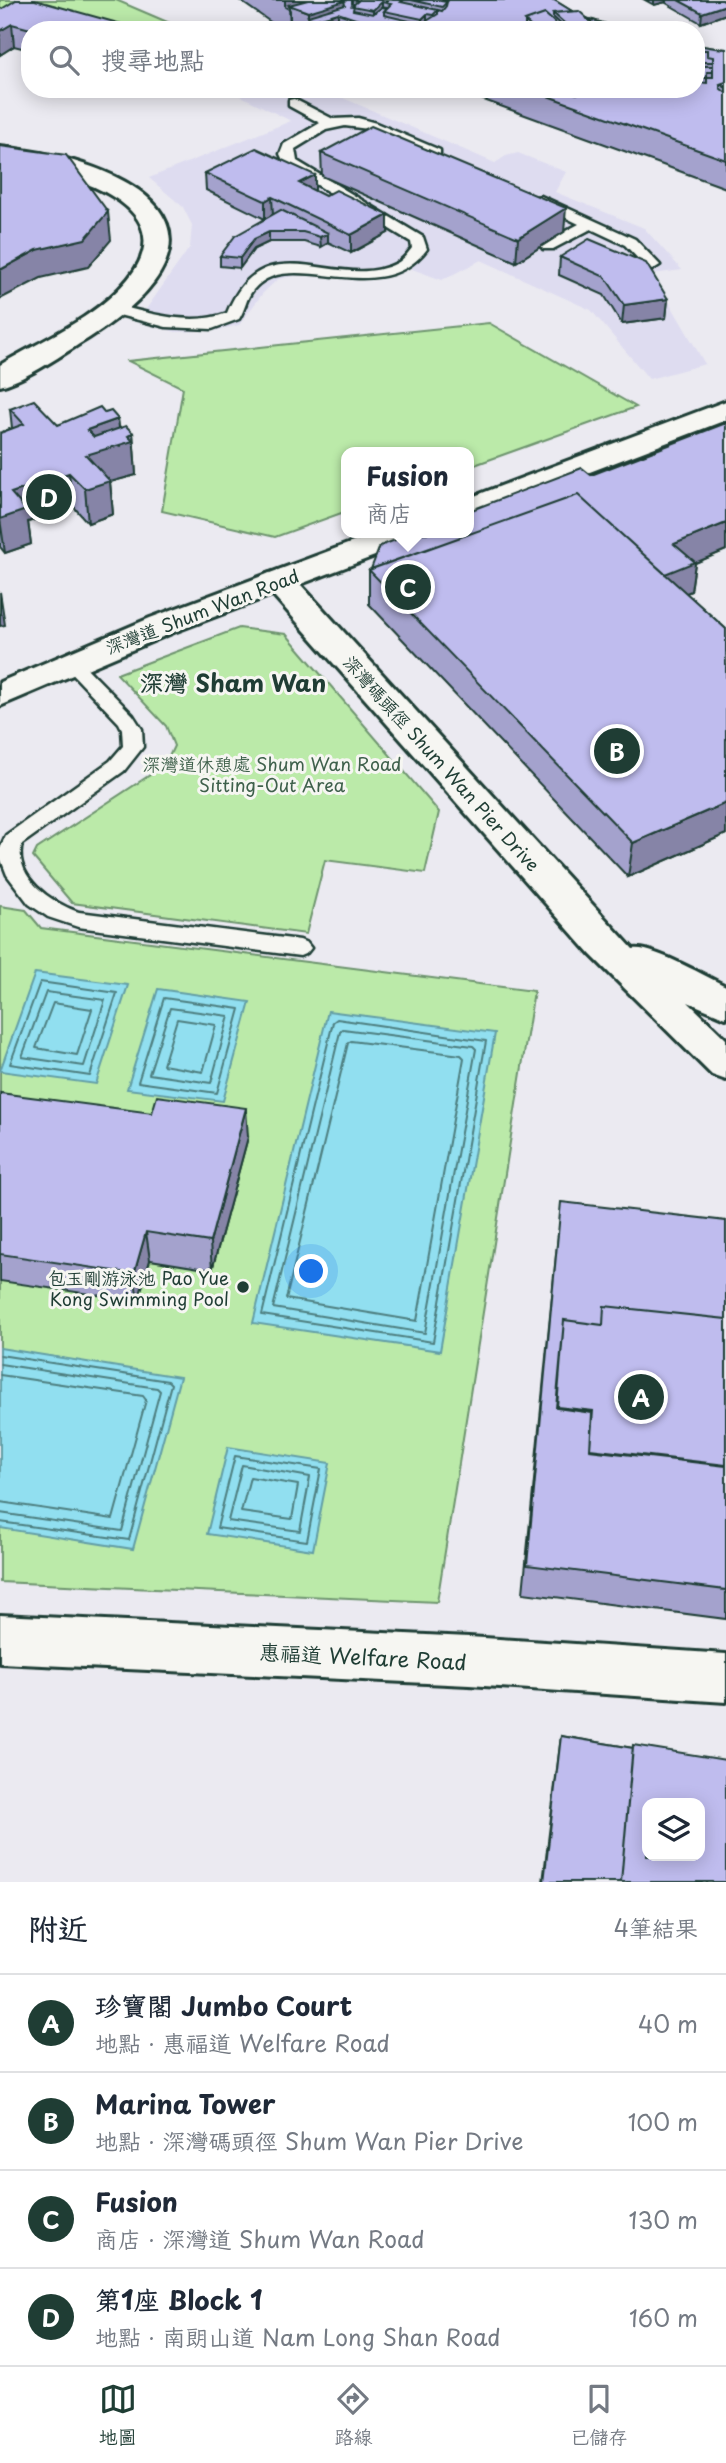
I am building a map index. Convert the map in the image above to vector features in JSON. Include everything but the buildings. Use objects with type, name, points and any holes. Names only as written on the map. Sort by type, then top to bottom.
[{"type":"street","points":[[0,155],[78,168],[125,191],[152,215],[159,236],[155,258],[141,282],[112,309],[0,377]]},
{"type":"street","points":[[474,507],[726,410]]},
{"type":"street","name":"深灣道 Shum Wan Road","points":[[0,695],[71,662],[393,538]]},
{"type":"street","name":"深灣碼頭徑 Shum Wan Pier Drive","points":[[279,581],[605,945],[726,1064]]},
{"type":"street","name":"深灣碼頭徑 Shum Wan Pier Drive","points":[[605,945],[726,1003]]},
{"type":"street","name":"惠福道 Welfare Road","points":[[0,1639],[469,1661],[726,1678]]},
{"type":"lane","points":[[294,103],[331,123],[365,124],[449,159]]},
{"type":"lane","points":[[112,309],[166,322],[212,324],[234,316],[249,284],[266,274],[292,269],[382,274],[401,269],[420,248],[418,240],[291,163],[286,154],[289,147],[331,123]]},
{"type":"lane","points":[[522,191],[630,242],[653,265]]},
{"type":"lane","points":[[548,246],[591,223]]},
{"type":"lane","points":[[71,662],[126,719],[132,729],[133,747],[117,765],[13,840],[8,848],[12,868],[41,903],[78,919],[300,947]]},
{"type":"shaded area","points":[[245,98],[343,98],[495,163],[518,153],[566,172],[555,192],[644,228],[682,270],[653,274],[705,364],[649,379],[591,310],[481,260],[442,280],[404,266],[315,272],[278,279],[263,293],[239,325],[218,330],[176,332],[137,322],[190,247],[192,225],[183,207],[149,178],[291,121]]},
{"type":"green space","points":[[0,0],[116,0],[165,21],[40,21],[0,15]]},
{"type":"green space","points":[[489,323],[636,407],[474,465],[474,447],[341,447],[341,513],[275,537],[162,511],[183,388],[128,361]]},
{"type":"green space","name":"深灣道休憩處 Shum Wan Road Sitting-Out Area","points":[[239,628],[286,634],[439,812],[425,873],[325,860],[306,934],[72,903],[33,857],[37,849],[165,765],[174,746],[166,726],[117,674]]},
{"type":"green space","name":"包玉剛游泳池 Pao Yue Kong Swimming Pool","points":[[0,906],[26,910],[41,928],[534,991],[437,1602],[0,1582]]},
{"type":"water","points":[[35,973],[128,985],[96,1084],[0,1071]]},
{"type":"water","points":[[158,989],[250,1002],[223,1101],[127,1089]]},
{"type":"water","points":[[328,1011],[495,1033],[440,1351],[253,1323]]},
{"type":"water","points":[[0,1348],[180,1377],[133,1549],[0,1528]]},
{"type":"water","points":[[228,1447],[330,1463],[313,1550],[207,1534]]},
{"type":"place","name":"第1座 Block 1","points":[[49,497]]},
{"type":"place","name":"Fusion","points":[[408,587]]},
{"type":"place","name":"Marina Tower","points":[[617,751]]},
{"type":"place","name":"包玉剛游泳池 Pao Yue Kong Swimming Pool","points":[[243,1287]]},
{"type":"place","name":"珍寶閣 Jumbo Court","points":[[641,1397]]},
{"type":"district","name":"深灣 Sham Wan","points":[[233,682]]}]
